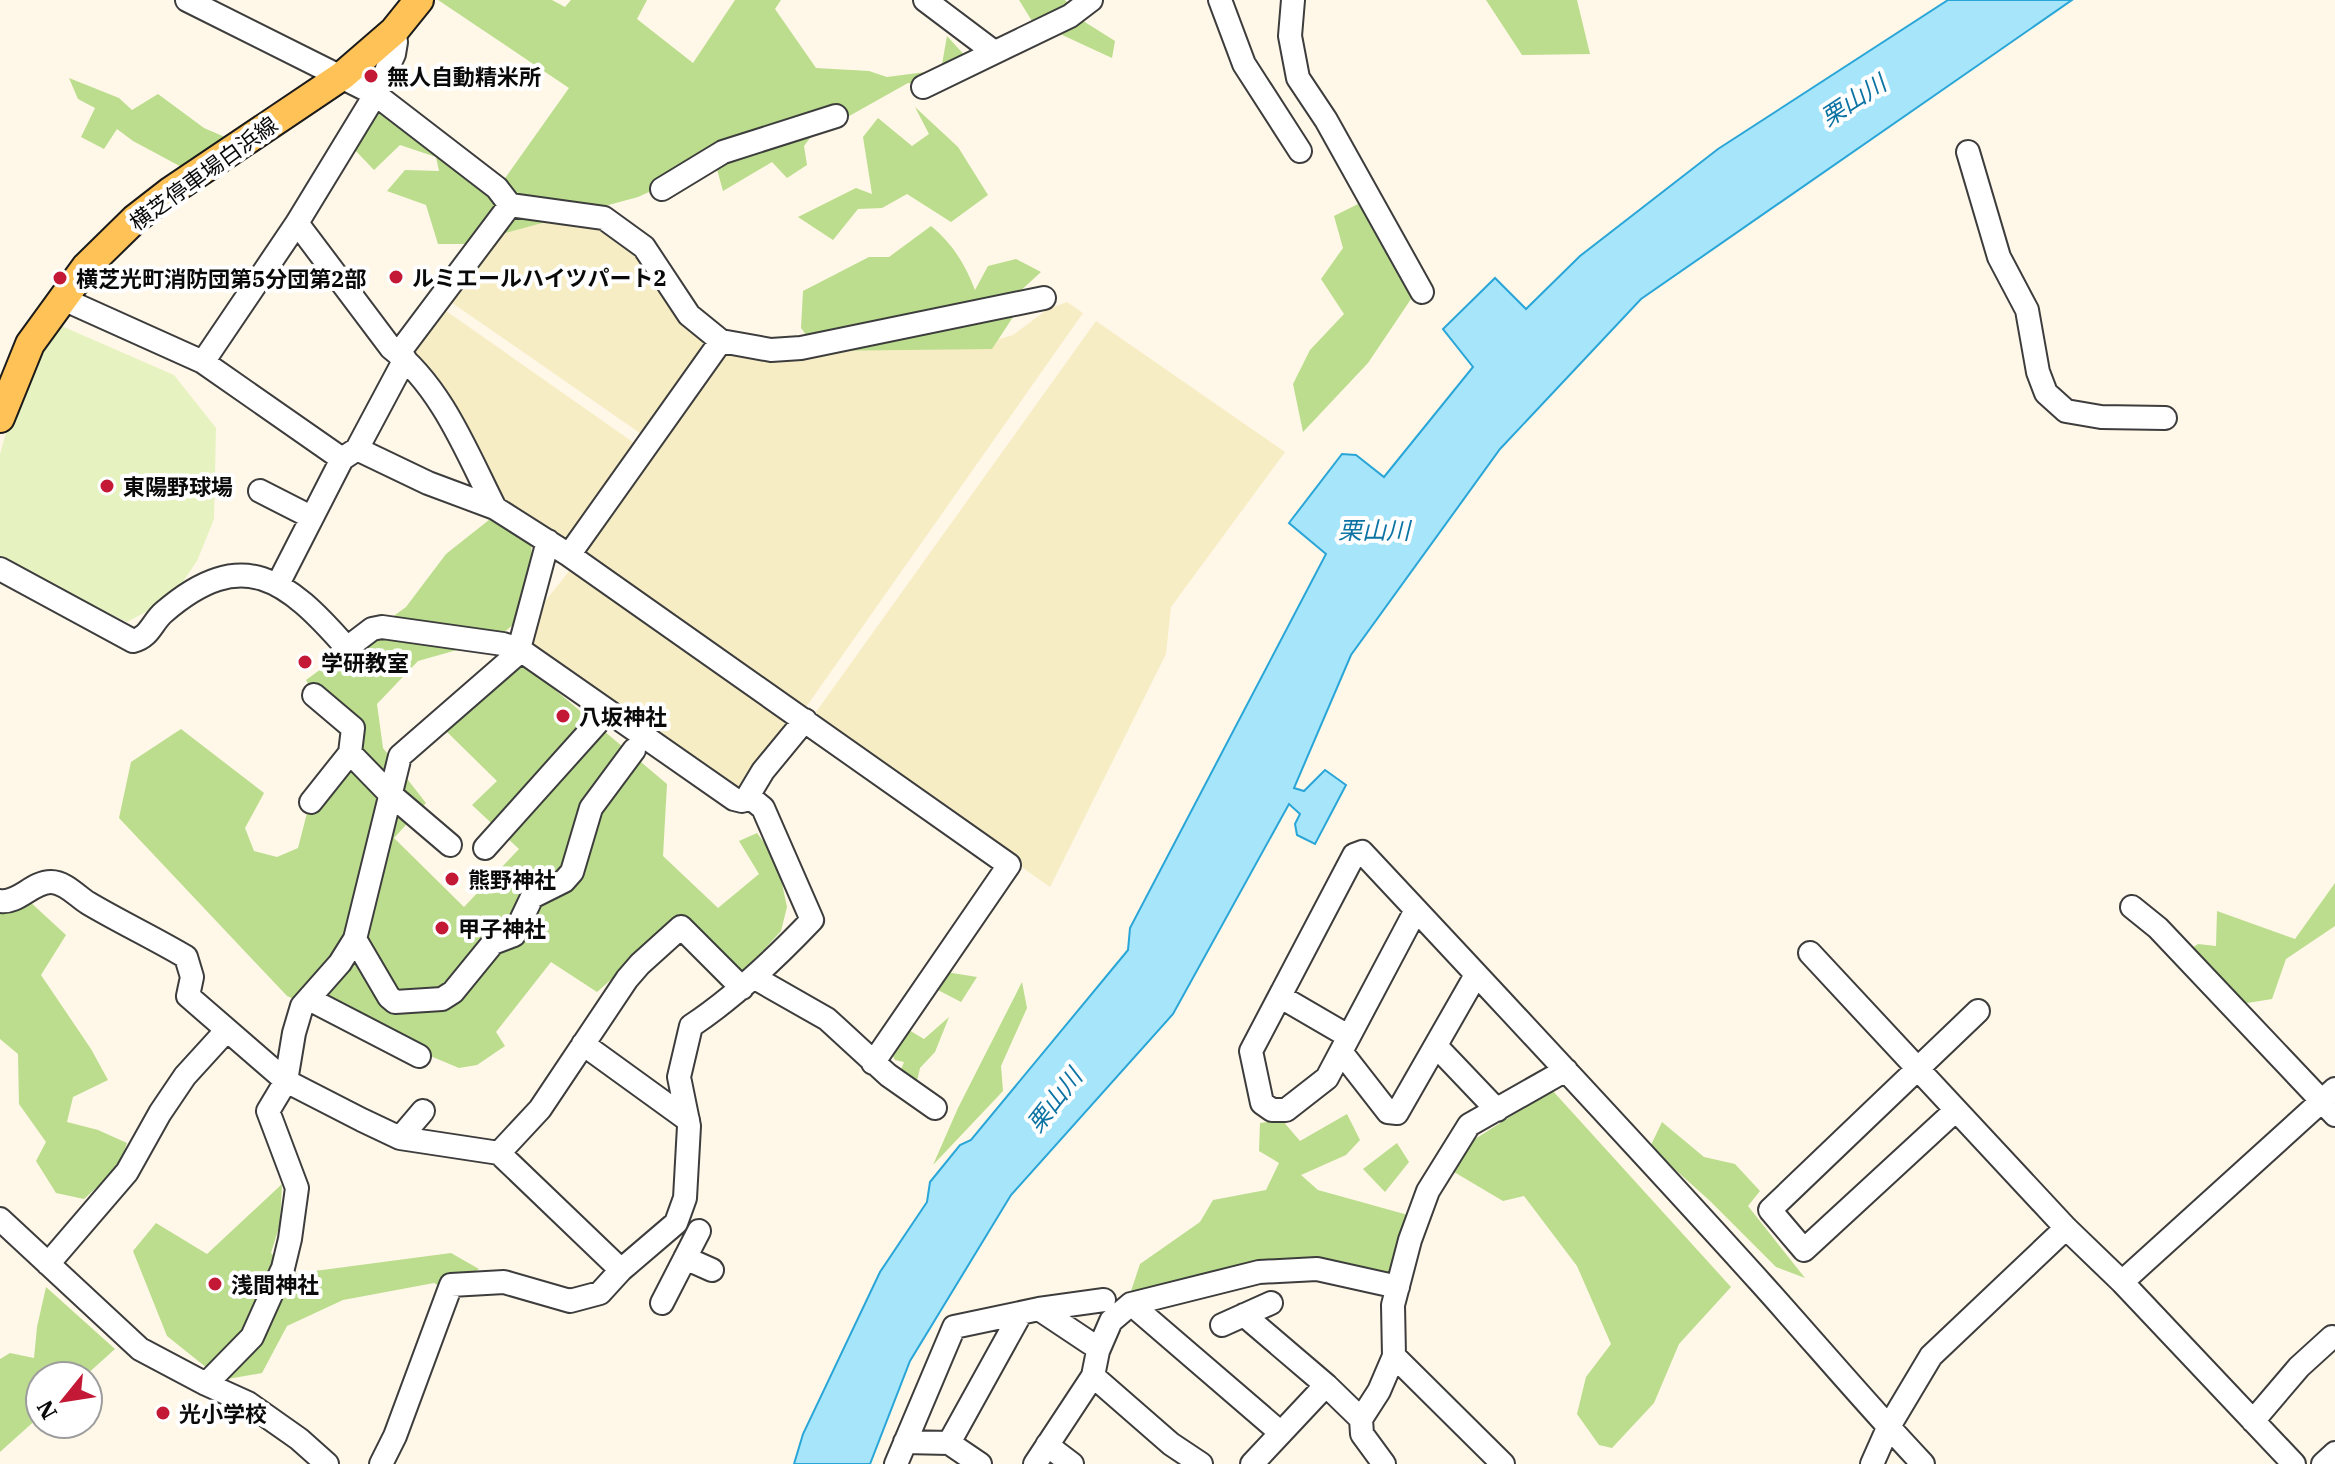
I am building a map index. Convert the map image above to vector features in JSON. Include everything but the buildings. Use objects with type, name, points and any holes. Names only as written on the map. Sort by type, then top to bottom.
[{"type":"main road","name":"横芝停車場白浜線","points":[[0,418],[30,344],[86,267],[135,219],[171,191],[342,76],[394,31],[419,0]]},
{"type":"street","points":[[187,0],[375,94],[497,188],[510,205],[604,218],[644,247],[689,315],[721,341],[771,350],[801,348],[1044,298]]},
{"type":"street","points":[[925,0],[994,52]]},
{"type":"street","points":[[923,87],[1070,16],[1091,0]]},
{"type":"street","points":[[1220,0],[1244,64],[1300,151]]},
{"type":"street","points":[[1293,0],[1290,36],[1298,78],[1326,120],[1422,292]]},
{"type":"street","points":[[203,362],[297,223],[375,94],[394,54],[394,31]]},
{"type":"street","points":[[662,189],[723,152],[836,116]]},
{"type":"street","points":[[1968,152],[1999,257],[2027,310],[2038,372],[2046,393],[2066,411],[2101,417],[2165,418]]},
{"type":"street","points":[[278,584],[311,517],[350,454],[402,356],[510,205]]},
{"type":"street","points":[[297,223],[391,348],[432,390],[495,508]]},
{"type":"street","points":[[63,299],[203,362],[350,454],[495,508],[569,555],[1009,865],[873,1063]]},
{"type":"street","points":[[569,555],[721,341]]},
{"type":"street","points":[[260,491],[311,517]]},
{"type":"street","points":[[206,1384],[252,1337],[283,1268],[297,1188],[268,1111],[286,1081],[302,1006],[340,963],[355,939],[400,756],[516,655],[548,541]]},
{"type":"street","points":[[0,569],[133,641],[149,632],[160,614],[209,582],[237,575],[265,578],[278,584],[312,609],[346,647],[372,629],[382,627],[519,649],[734,799],[742,801],[805,720]]},
{"type":"street","points":[[311,802],[350,753],[353,728],[314,695]]},
{"type":"street","points":[[485,848],[607,712]]},
{"type":"street","points":[[355,939],[395,1002],[442,999],[453,992],[493,943],[514,935],[532,897],[564,881],[572,872],[591,808],[634,750]]},
{"type":"street","points":[[350,753],[389,793],[450,845]]},
{"type":"street","points":[[381,1464],[395,1436],[451,1285],[504,1282],[570,1301],[600,1293],[621,1270],[676,1223],[685,1198],[688,1120],[679,1077],[691,1026],[748,983],[812,920],[763,808],[748,796]]},
{"type":"street","points":[[1416,910],[1327,1078],[1286,1110],[1272,1110],[1262,1103],[1251,1051],[1354,855],[1362,852],[1566,1070],[1923,1464]]},
{"type":"street","points":[[0,901],[7,902],[50,882],[62,885],[186,957],[192,977],[188,996],[286,1081],[400,1138],[499,1153],[621,1270]]},
{"type":"street","points":[[2122,1282],[2331,1102],[2158,928],[2132,907]]},
{"type":"street","points":[[499,1153],[540,1109],[627,979],[681,927],[748,983],[827,1019],[873,1063],[935,1108]]},
{"type":"street","points":[[1810,953],[2066,1228],[2122,1282],[2294,1464]]},
{"type":"street","points":[[1281,997],[1345,1045],[1388,1112],[1397,1113],[1476,975]]},
{"type":"street","points":[[309,999],[419,1056]]},
{"type":"street","points":[[1956,1110],[1804,1250],[1770,1210],[1978,1011]]},
{"type":"street","points":[[48,1264],[127,1172],[185,1076],[226,1031]]},
{"type":"street","points":[[583,1044],[688,1120]]},
{"type":"street","points":[[1436,1046],[1497,1110]]},
{"type":"street","points":[[1384,1464],[1362,1434],[1361,1419],[1379,1391],[1394,1356],[1393,1305],[1410,1240],[1428,1191],[1469,1125],[1566,1070]]},
{"type":"street","points":[[400,1138],[423,1111]]},
{"type":"street","points":[[0,1219],[140,1349],[248,1403],[299,1439],[327,1464]]},
{"type":"street","points":[[1872,1464],[1888,1428],[1931,1356],[2066,1228]]},
{"type":"street","points":[[662,1303],[699,1231]]},
{"type":"street","points":[[685,1258],[712,1270]]},
{"type":"street","points":[[1072,1464],[1041,1454],[1093,1376],[1098,1351],[1111,1321],[1131,1304],[1259,1272],[1317,1269],[1398,1287]]},
{"type":"street","points":[[896,1464],[954,1327],[1104,1300]]},
{"type":"street","points":[[1222,1325],[1271,1303]]},
{"type":"street","points":[[1131,1304],[1281,1433]]},
{"type":"street","points":[[1030,1311],[1090,1343]]},
{"type":"street","points":[[949,1443],[1030,1311]]},
{"type":"street","points":[[1244,1315],[1361,1419]]},
{"type":"street","points":[[2253,1421],[2299,1367],[2332,1337]]},
{"type":"street","points":[[1394,1356],[1503,1464]]},
{"type":"street","points":[[1093,1376],[1171,1444],[1201,1464]]},
{"type":"street","points":[[1252,1464],[1326,1385]]},
{"type":"street","points":[[905,1442],[949,1443],[980,1464]]},
{"type":"street","points":[[2323,1464],[2335,1453]]},
{"type":"shaded area","points":[[510,213],[604,223],[635,247],[712,342],[647,438],[448,300]]},
{"type":"shaded area","points":[[1067,302],[1083,313],[804,710],[580,553],[725,349],[981,344],[1013,335],[1048,309]]},
{"type":"shaded area","points":[[439,306],[637,445],[566,540],[505,505],[409,353]]},
{"type":"shaded area","points":[[1096,321],[1285,452],[1171,607],[1166,654],[1050,887],[811,719]]},
{"type":"shaded area","points":[[574,565],[795,720],[740,794],[526,648],[535,614]]},
{"type":"green space","points":[[438,0],[552,0],[565,7],[571,0],[647,0],[637,19],[693,63],[735,0],[781,0],[775,9],[816,68],[869,71],[887,77],[941,70],[947,36],[978,70],[945,87],[908,83],[810,138],[804,146],[807,165],[787,178],[772,162],[723,191],[715,162],[638,197],[465,244],[438,244],[426,205],[387,191],[405,170],[439,171],[436,157],[400,145],[374,170],[354,149],[381,104],[503,181],[569,88]]},
{"type":"green space","points":[[1019,0],[1065,0],[1080,19],[1115,41],[1112,58],[1032,21]]},
{"type":"green space","points":[[1486,0],[1577,0],[1590,54],[1522,55]]},
{"type":"green space","points":[[69,78],[119,98],[132,110],[158,94],[204,128],[234,141],[189,171],[117,129],[104,149],[81,137],[95,108],[78,99]]},
{"type":"green space","points":[[915,107],[958,147],[988,195],[951,222],[907,194],[882,208],[858,209],[833,240],[798,217],[856,188],[872,194],[863,137],[878,118],[912,146],[929,134]]},
{"type":"green space","points":[[1358,204],[1395,261],[1411,299],[1368,363],[1303,432],[1293,384],[1310,350],[1344,314],[1321,279],[1343,248],[1334,216]]},
{"type":"green space","points":[[931,226],[957,255],[975,290],[988,266],[1016,259],[1041,272],[1017,294],[1021,305],[992,349],[818,351],[801,328],[803,291],[869,257],[889,257]]},
{"type":"green space","name":"東陽野球場","points":[[57,324],[174,375],[216,428],[214,519],[197,561],[172,598],[127,622],[0,560],[0,454],[8,425]]},
{"type":"green space","points":[[494,516],[531,541],[533,578],[515,623],[496,639],[418,661],[377,704],[383,748],[426,803],[394,838],[464,907],[519,849],[472,805],[497,781],[446,731],[522,662],[667,784],[663,856],[718,908],[759,874],[739,841],[757,833],[777,860],[787,907],[781,931],[726,991],[667,930],[597,992],[551,962],[496,1032],[505,1046],[477,1065],[459,1068],[287,996],[119,818],[131,762],[181,729],[264,793],[245,828],[254,851],[277,857],[298,848],[307,813],[358,765],[306,680],[406,607],[446,554]]},
{"type":"green space","points":[[2335,883],[2335,926],[2286,959],[2272,999],[2241,1004],[2202,993],[2185,953],[2198,944],[2216,946],[2217,911],[2295,939]]},
{"type":"green space","points":[[28,900],[66,935],[41,975],[108,1080],[73,1097],[67,1122],[98,1130],[127,1143],[118,1168],[84,1199],[56,1193],[36,1161],[46,1142],[19,1104],[18,1054],[0,1039],[0,910]]},
{"type":"green space","points":[[946,972],[977,977],[961,1002],[934,988]]},
{"type":"green space","points":[[1022,982],[1027,1008],[1001,1066],[1003,1091],[933,1165],[958,1108]]},
{"type":"green space","points":[[949,1017],[935,1052],[920,1068],[917,1081],[930,1094],[900,1072],[904,1062],[895,1060],[885,1041],[902,1026],[924,1039]]},
{"type":"green space","points":[[1552,1090],[1731,1287],[1679,1344],[1654,1403],[1612,1448],[1599,1445],[1577,1414],[1586,1377],[1611,1344],[1577,1266],[1524,1196],[1503,1201],[1454,1172],[1472,1141]]},
{"type":"green space","points":[[1347,1114],[1360,1140],[1346,1155],[1301,1175],[1318,1190],[1408,1215],[1390,1277],[1312,1263],[1130,1294],[1140,1264],[1200,1222],[1213,1200],[1266,1190],[1279,1163],[1259,1151],[1260,1123],[1282,1120],[1300,1141]]},
{"type":"green space","points":[[1662,1122],[1704,1157],[1735,1164],[1760,1191],[1748,1206],[1805,1278],[1776,1267],[1650,1147]]},
{"type":"green space","points":[[1397,1143],[1409,1162],[1385,1192],[1363,1169]]},
{"type":"green space","points":[[282,1184],[280,1224],[271,1253],[292,1274],[451,1253],[479,1269],[449,1291],[434,1283],[343,1300],[287,1326],[262,1373],[222,1380],[167,1336],[133,1251],[156,1223],[207,1254]]},
{"type":"green space","points":[[46,1287],[115,1349],[103,1360],[24,1360],[24,1430],[0,1452],[0,1359],[10,1353],[34,1358]]},
{"type":"water","name":"栗山川","points":[[1948,0],[2072,0],[1641,299],[1500,449],[1351,655],[1294,788],[1304,791],[1325,770],[1346,785],[1315,844],[1297,835],[1295,824],[1300,814],[1289,804],[1173,1014],[1011,1195],[910,1361],[870,1464],[794,1464],[803,1434],[880,1272],[927,1202],[930,1182],[960,1145],[971,1140],[1128,950],[1130,928],[1326,554],[1289,523],[1342,454],[1356,455],[1384,477],[1473,367],[1443,329],[1495,278],[1526,309],[1580,256],[1718,149]]},
{"type":"place","name":"無人自動精米所","points":[[371,76]]},
{"type":"place","name":"ルミエールハイツパート2","points":[[396,277]]},
{"type":"place","name":"横芝光町消防団第5分団第2部","points":[[60,278]]},
{"type":"place","name":"東陽野球場","points":[[107,486]]},
{"type":"place","name":"学研教室","points":[[305,662]]},
{"type":"place","name":"八坂神社","points":[[563,716]]},
{"type":"place","name":"熊野神社","points":[[452,879]]},
{"type":"place","name":"甲子神社","points":[[442,928]]},
{"type":"place","name":"浅間神社","points":[[215,1284]]},
{"type":"place","name":"光小学校","points":[[163,1413]]}]
